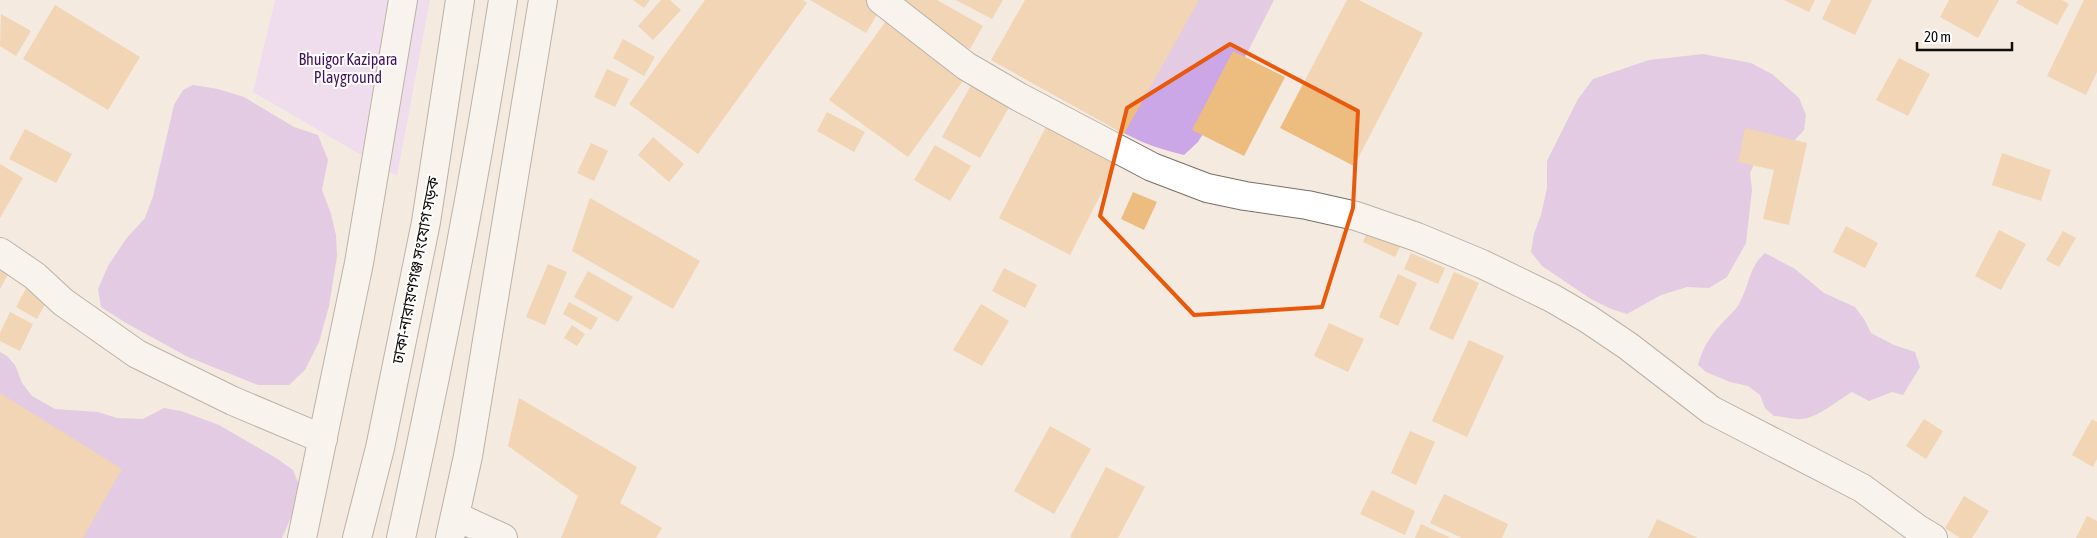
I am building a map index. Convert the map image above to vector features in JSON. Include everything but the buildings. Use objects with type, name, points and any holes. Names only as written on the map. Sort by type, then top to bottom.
[{"type":"street","points":[[302,538],[359,263],[403,0]]},
{"type":"street","name":"ঢাকা-নারায়ণগঞ্জ সংযোগ সড়ক","points":[[357,538],[380,448],[426,222],[460,0]]},
{"type":"street","points":[[401,538],[452,288],[491,78],[503,0]]},
{"type":"street","points":[[503,538],[453,527],[468,456],[544,0]]},
{"type":"street","points":[[881,0],[966,66],[1019,97],[1152,168],[1207,188],[1245,196],[1307,205],[1356,216],[1418,236],[1552,298],[1628,346],[1711,410],[1862,488],[1918,529],[1934,538]]},
{"type":"street","points":[[0,252],[36,276],[63,302],[136,354],[233,401],[322,439]]},
{"type":"highlighted area","points":[[1230,44],[1358,111],[1353,208],[1322,307],[1194,315],[1100,216],[1127,108]]},
{"type":"green space","name":"Bhuigor Kazipara Playground","points":[[275,0],[430,0],[397,176],[253,92]]},
{"type":"shaded area","points":[[1087,0],[1274,0],[1220,106],[1198,142],[1184,155],[1143,142],[1105,121]]},
{"type":"shaded area","points":[[1703,54],[1751,63],[1772,74],[1799,98],[1806,115],[1804,130],[1791,144],[1758,155],[1750,173],[1752,190],[1746,243],[1727,277],[1709,288],[1687,287],[1661,295],[1627,314],[1611,309],[1591,299],[1542,266],[1531,252],[1547,188],[1547,161],[1578,99],[1593,79],[1649,60]]},
{"type":"shaded area","points":[[193,85],[218,89],[244,97],[294,127],[318,135],[328,160],[322,190],[336,235],[337,256],[329,306],[319,342],[305,370],[289,385],[258,385],[188,357],[101,307],[98,289],[108,266],[126,239],[145,218],[153,196],[174,105],[183,90]]},
{"type":"shaded area","points":[[1765,253],[1795,269],[1824,293],[1855,307],[1871,333],[1894,345],[1915,352],[1920,367],[1903,395],[1892,392],[1869,401],[1852,392],[1808,418],[1799,419],[1774,416],[1765,408],[1760,395],[1748,386],[1730,382],[1706,372],[1698,365],[1716,329],[1738,306],[1755,265]]},
{"type":"shaded area","points":[[0,352],[7,356],[15,365],[22,383],[32,396],[55,409],[98,412],[117,418],[143,419],[164,408],[181,411],[219,425],[276,458],[293,470],[299,485],[298,501],[282,538],[0,538]]}]
